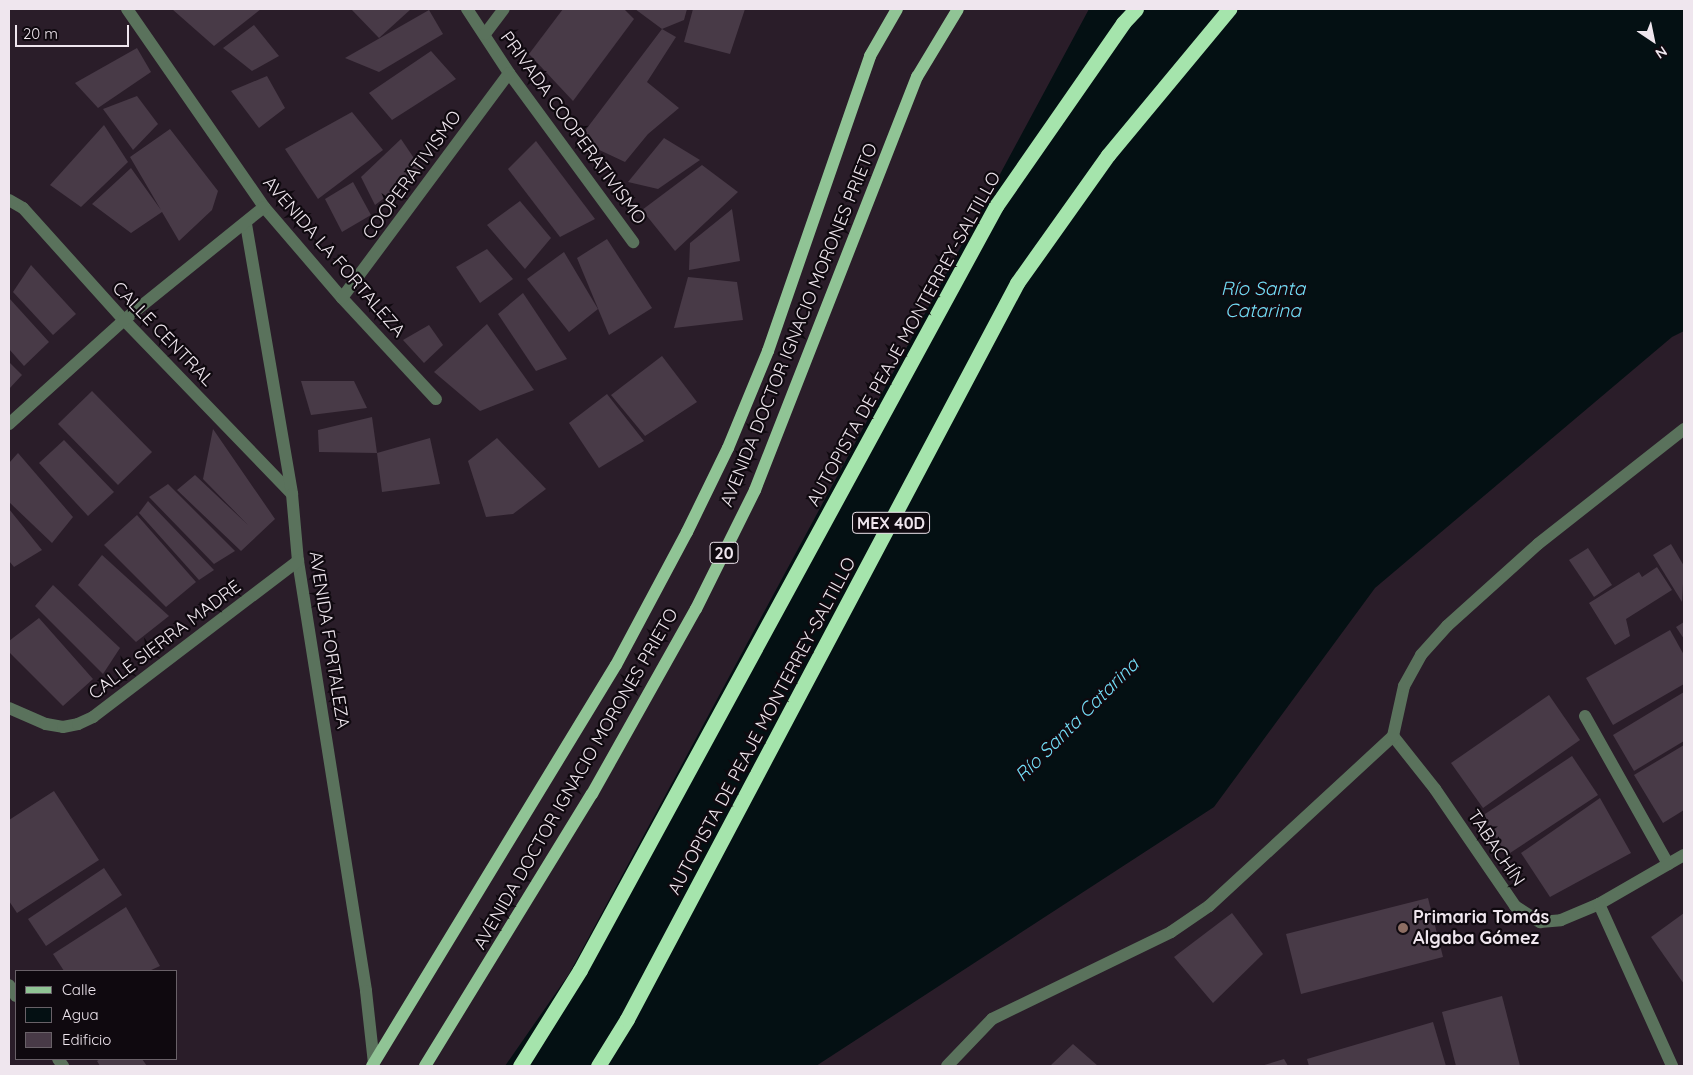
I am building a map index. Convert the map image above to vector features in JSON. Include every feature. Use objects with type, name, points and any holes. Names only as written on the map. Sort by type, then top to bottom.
[{"type":"highway","name":"AUTOPISTA DE PEAJE MONTERREY-SALTILLO","points":[[520,1066],[580,970],[996,206],[1123,23],[1136,9]]},
{"type":"highway","name":"AUTOPISTA DE PEAJE MONTERREY-SALTILLO","points":[[598,1066],[632,1010],[1017,283],[1108,155],[1229,9]]},
{"type":"main road","name":"AVENIDA DOCTOR IGNACIO MORONES PRIETO","points":[[373,1065],[616,665],[687,532],[728,448],[768,351],[870,56],[897,9]]},
{"type":"main road","name":"AVENIDA DOCTOR IGNACIO MORONES PRIETO","points":[[425,1066],[592,794],[696,609],[756,490],[917,77],[958,9]]},
{"type":"street","name":"AVENIDA LA FORTALEZA","points":[[127,9],[264,207],[342,298],[436,399]]},
{"type":"street","name":"PRIVADA COOPERATIVISMO","points":[[467,9],[509,73],[634,242]]},
{"type":"street","name":"PRIVADA COOPERATIVISMO","points":[[484,34],[504,9]]},
{"type":"street","name":"COOPERATIVISMO","points":[[342,298],[509,73]]},
{"type":"street","name":"CALLE CENTRAL","points":[[9,200],[23,208],[124,320],[292,494]]},
{"type":"street","points":[[9,424],[124,320],[246,224],[264,207]]},
{"type":"street","name":"AVENIDA FORTALEZA","points":[[246,224],[292,494],[298,561],[366,991],[373,1065]]},
{"type":"street","points":[[947,1066],[992,1019],[1171,932],[1209,906],[1393,736],[1404,686],[1422,655],[1447,626],[1538,544],[1684,429]]},
{"type":"street","name":"CALLE SIERRA MADRE","points":[[9,708],[46,724],[63,727],[92,717],[298,561]]},
{"type":"street","points":[[1585,716],[1668,864]]},
{"type":"street","name":"TABACHÍN","points":[[1393,736],[1435,789],[1515,906],[1525,915],[1540,922],[1561,920],[1599,904],[1684,855]]},
{"type":"street","points":[[1599,904],[1672,1066]]},
{"type":"water","name":"Río Santa Catarina","points":[[1089,9],[1684,9],[1684,331],[1672,337],[1375,588],[1214,807],[816,1066],[505,1066],[569,974]]},
{"type":"building","points":[[172,9],[261,9],[214,46]]},
{"type":"building","points":[[351,9],[411,9],[379,38]]},
{"type":"building","points":[[563,9],[624,9],[634,19],[573,101],[529,54]]},
{"type":"building","points":[[635,9],[687,9],[684,20],[662,29]]},
{"type":"building","points":[[693,9],[745,9],[730,54],[684,42]]},
{"type":"building","points":[[429,10],[443,34],[379,72],[345,58]]},
{"type":"building","points":[[254,25],[279,56],[252,71],[223,48]]},
{"type":"building","points":[[662,29],[676,37],[647,82],[679,108],[648,134],[625,162],[578,140]]},
{"type":"building","points":[[137,48],[151,72],[98,108],[75,83]]},
{"type":"building","points":[[431,51],[456,79],[392,120],[369,93]]},
{"type":"building","points":[[267,76],[285,108],[259,128],[231,91]]},
{"type":"building","points":[[137,96],[158,124],[133,150],[103,109]]},
{"type":"building","points":[[352,112],[383,150],[318,199],[285,149]]},
{"type":"building","points":[[104,125],[128,162],[81,207],[50,185]]},
{"type":"building","points":[[170,129],[218,191],[212,210],[179,241],[162,212],[131,233],[92,204],[131,168],[161,210],[130,157]]},
{"type":"building","points":[[664,138],[700,160],[658,189],[628,182]]},
{"type":"building","points":[[401,139],[422,170],[375,205],[361,177]]},
{"type":"building","points":[[536,141],[595,219],[560,237],[508,169]]},
{"type":"building","points":[[702,165],[738,192],[675,251],[642,210]]},
{"type":"building","points":[[353,182],[371,215],[342,232],[325,199]]},
{"type":"building","points":[[520,201],[551,238],[525,269],[487,225]]},
{"type":"building","points":[[732,209],[740,261],[689,270],[690,243]]},
{"type":"building","points":[[607,239],[652,308],[609,335],[577,258]]},
{"type":"building","points":[[487,249],[513,279],[480,303],[456,267]]},
{"type":"building","points":[[564,252],[598,309],[569,332],[527,279]]},
{"type":"building","points":[[31,265],[76,314],[53,335],[13,292]]},
{"type":"building","points":[[688,277],[737,282],[743,320],[674,328]]},
{"type":"building","points":[[523,293],[567,359],[536,371],[498,314]]},
{"type":"building","points":[[9,298],[49,342],[24,366],[9,349]]},
{"type":"building","points":[[487,324],[534,390],[480,411],[434,372]]},
{"type":"building","points":[[429,325],[443,345],[424,363],[403,340]]},
{"type":"building","points":[[662,356],[697,402],[645,436],[611,395]]},
{"type":"building","points":[[9,362],[22,375],[9,389]]},
{"type":"building","points":[[301,381],[354,381],[367,408],[311,415]]},
{"type":"building","points":[[92,391],[152,452],[118,485],[58,424]]},
{"type":"building","points":[[607,394],[644,441],[599,468],[569,423]]},
{"type":"building","points":[[372,417],[377,453],[319,452],[318,430]]},
{"type":"building","points":[[213,429],[275,519],[241,551],[177,490],[195,475],[248,525],[203,479]]},
{"type":"building","points":[[430,438],[440,484],[382,492],[377,453]]},
{"type":"building","points":[[497,438],[546,489],[513,514],[486,517],[468,461]]},
{"type":"building","points":[[64,440],[114,492],[88,516],[39,463]]},
{"type":"building","points":[[18,453],[73,517],[52,543],[9,502],[9,463]]},
{"type":"building","points":[[168,484],[235,551],[214,564],[149,497]]},
{"type":"building","points":[[148,501],[214,570],[199,580],[139,513]]},
{"type":"building","points":[[9,509],[42,550],[14,567],[9,561]]},
{"type":"building","points":[[137,515],[196,582],[166,607],[104,545]]},
{"type":"building","points":[[1671,544],[1684,566],[1682,602],[1653,555]]},
{"type":"building","points":[[1588,548],[1612,585],[1594,597],[1569,560]]},
{"type":"building","points":[[102,555],[169,616],[136,642],[78,585]]},
{"type":"building","points":[[1657,567],[1672,590],[1626,619],[1630,636],[1615,645],[1589,603],[1639,572],[1642,577]]},
{"type":"building","points":[[53,585],[120,648],[103,674],[35,606]]},
{"type":"building","points":[[39,618],[93,679],[63,706],[9,652],[9,641]]},
{"type":"building","points":[[1684,622],[1684,639],[1676,627]]},
{"type":"building","points":[[1670,630],[1684,655],[1684,684],[1613,725],[1586,678]]},
{"type":"building","points":[[1684,692],[1684,741],[1634,771],[1613,735]]},
{"type":"building","points":[[1549,695],[1580,740],[1483,808],[1451,763]]},
{"type":"building","points":[[1684,745],[1684,810],[1663,823],[1634,775]]},
{"type":"building","points":[[1572,756],[1598,795],[1507,855],[1482,816]]},
{"type":"building","points":[[54,791],[99,860],[17,913],[9,901],[9,820]]},
{"type":"building","points":[[1600,798],[1631,853],[1550,897],[1521,853]]},
{"type":"building","points":[[104,868],[122,895],[46,946],[28,919]]},
{"type":"building","points":[[1428,898],[1443,957],[1301,994],[1286,934]]},
{"type":"building","points":[[126,907],[160,966],[151,970],[63,970],[53,954]]},
{"type":"building","points":[[1232,913],[1263,954],[1213,1003],[1174,957]]},
{"type":"building","points":[[1684,913],[1684,984],[1651,937]]},
{"type":"building","points":[[1502,996],[1520,1066],[1456,1066],[1442,1012]]},
{"type":"building","points":[[1433,1022],[1446,1066],[1309,1066],[1307,1059]]},
{"type":"building","points":[[1073,1044],[1098,1066],[1050,1066]]},
{"type":"building","points":[[1284,1059],[1288,1066],[1261,1066]]},
{"type":"building","points":[[143,1060],[147,1066],[100,1066],[97,1061]]},
{"type":"place","name":"Primaria Tomás Algaba Gómez","points":[[1403,928]]}]
